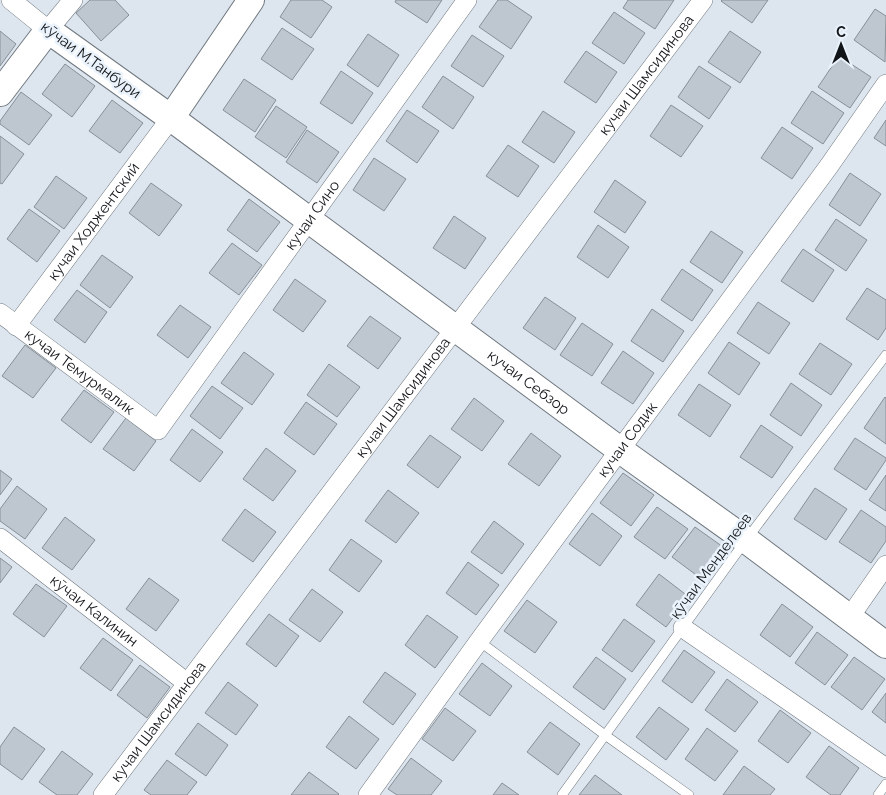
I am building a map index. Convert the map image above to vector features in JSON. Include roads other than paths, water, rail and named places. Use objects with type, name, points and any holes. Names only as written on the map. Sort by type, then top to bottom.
[{"type":"main road","points":[[171,118],[251,0]]},
{"type":"main road","points":[[0,93],[48,30]]},
{"type":"main road","name":"кӯчаи М.Танбури","points":[[48,30],[171,118]]},
{"type":"main road","name":"кучаи Себзор","points":[[171,118],[886,645]]},
{"type":"street","name":"кӯчаи М.Танбури","points":[[11,0],[48,30]]},
{"type":"street","points":[[48,30],[73,0]]},
{"type":"street","name":"кучаи Сино","points":[[158,430],[467,0]]},
{"type":"street","name":"кучаи Шамсидинова","points":[[103,795],[703,0]]},
{"type":"street","name":"кучаи Содик","points":[[368,795],[479,641],[829,166],[886,84]]},
{"type":"street","name":"кучаи Ходжентский","points":[[16,326],[171,118]]},
{"type":"street","name":"кучаи Темурмалик","points":[[0,313],[158,430]]},
{"type":"street","name":"кӯчаи Калинин","points":[[0,538],[187,683]]},
{"type":"street","points":[[849,618],[886,565]]},
{"type":"street","points":[[683,628],[886,768]]},
{"type":"lane","name":"кӯчаи Менделеев","points":[[562,795],[746,540],[886,355]]},
{"type":"lane","points":[[479,641],[689,795]]},
{"type":"lane","points":[[878,795],[886,784]]}]
